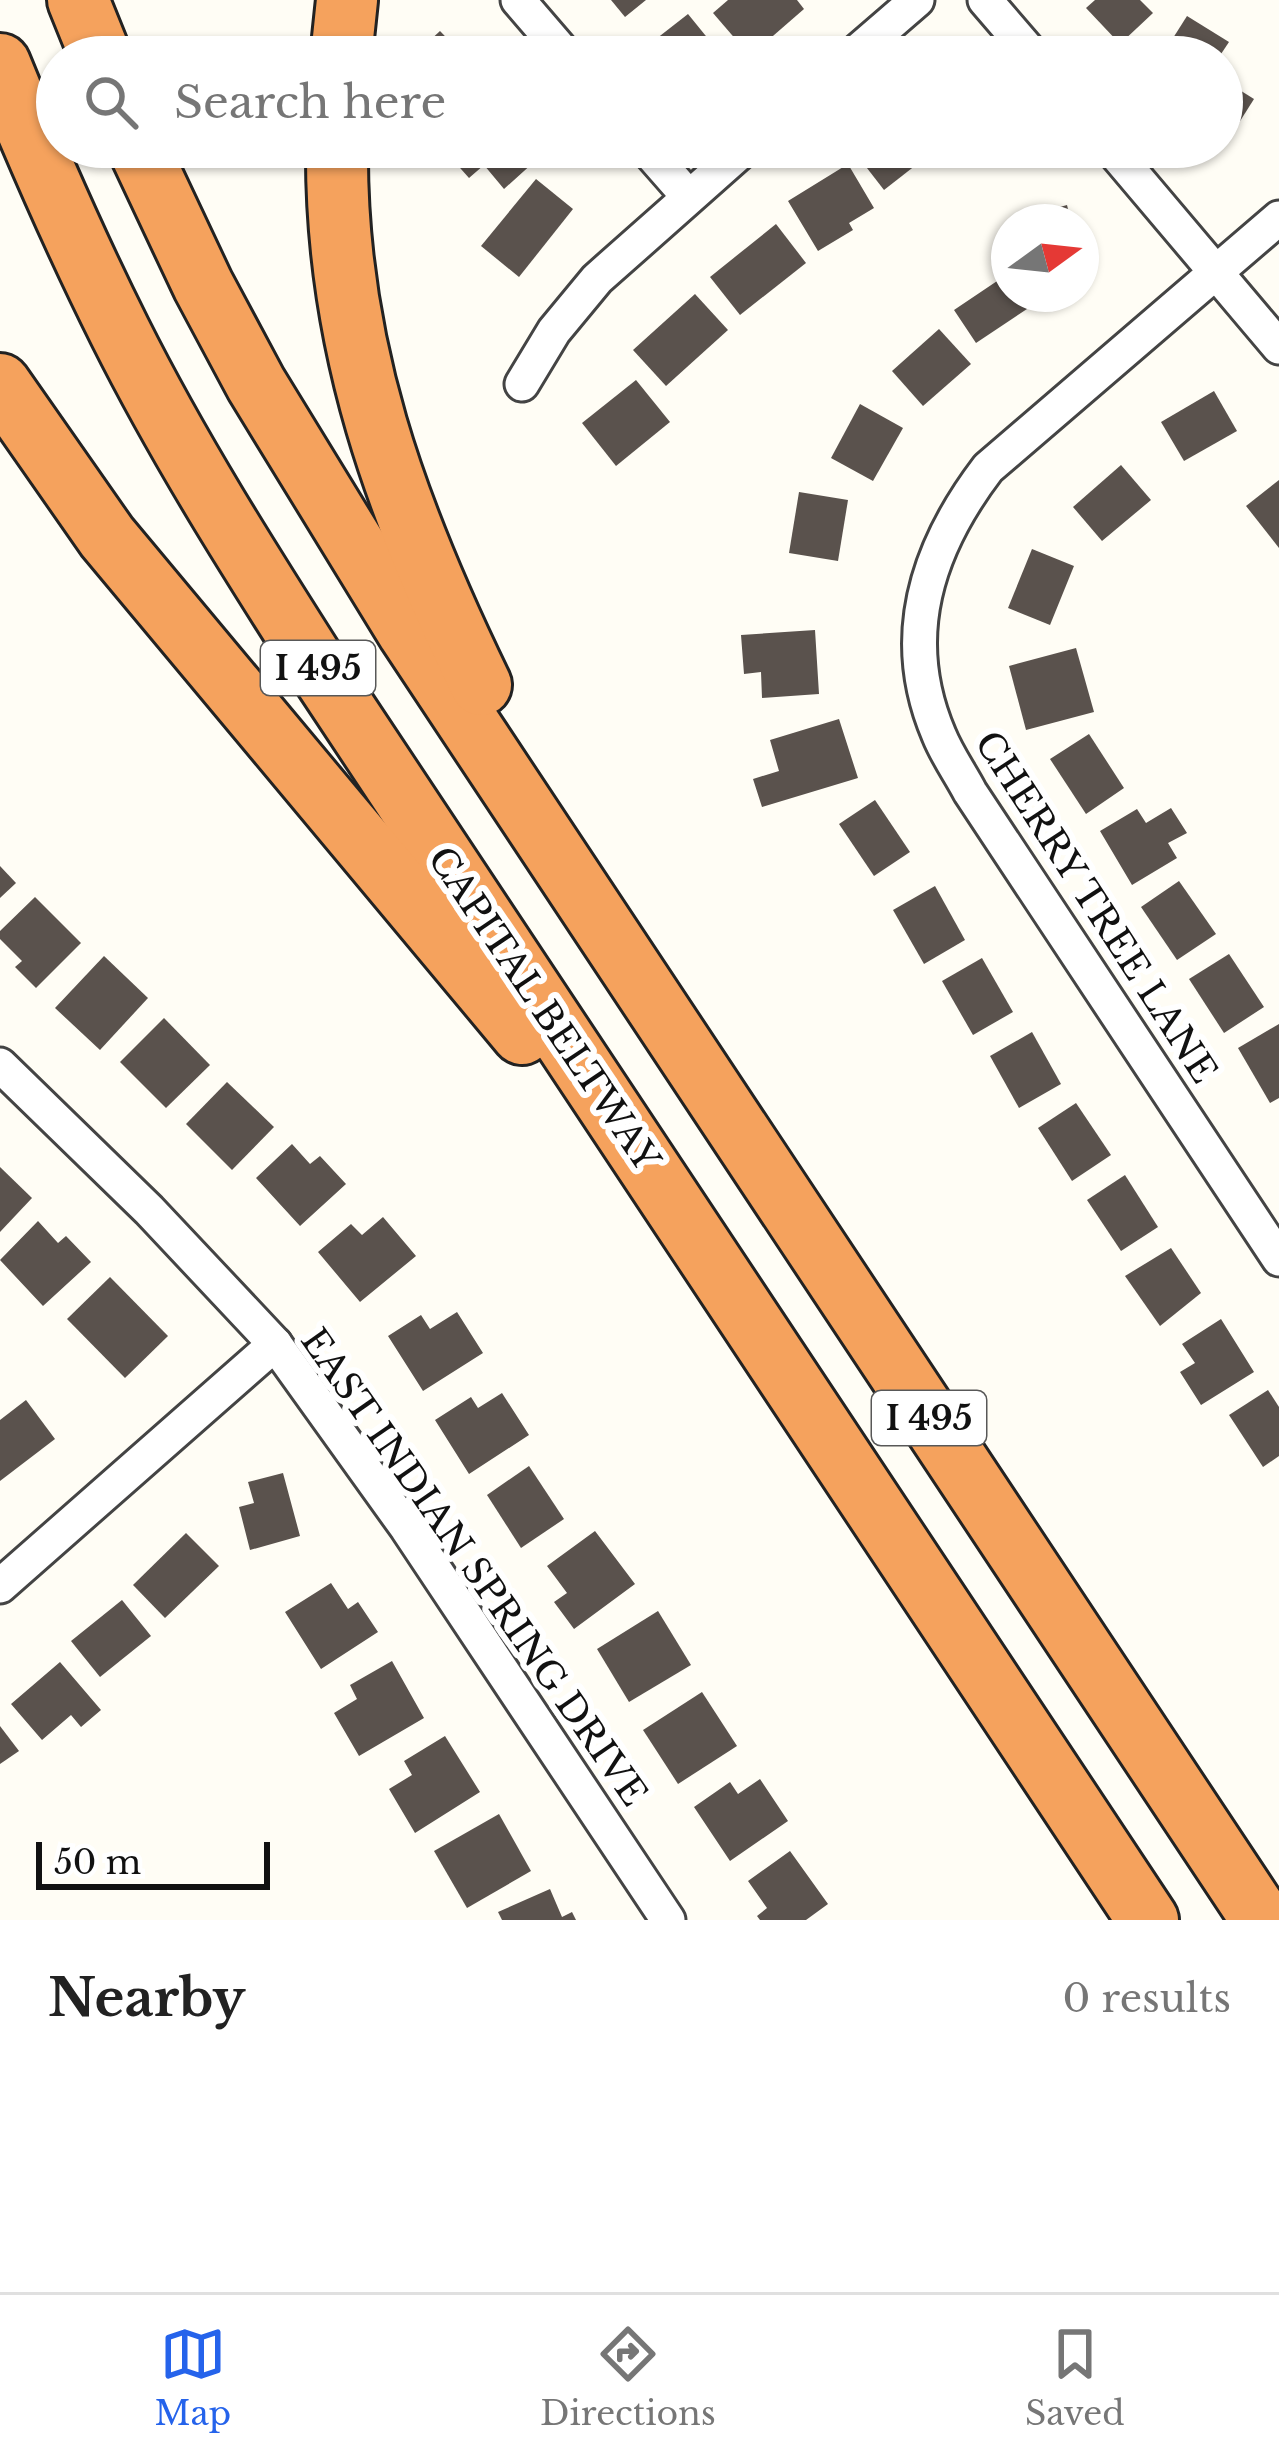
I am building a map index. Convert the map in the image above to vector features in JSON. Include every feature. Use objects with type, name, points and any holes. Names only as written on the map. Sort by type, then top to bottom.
[{"type":"highway","points":[[78,0],[92,36]]},
{"type":"highway","points":[[343,36],[347,0]]},
{"type":"highway","name":"CAPITAL BELTWAY","points":[[0,64],[36,153]]},
{"type":"highway","name":"CAPITAL BELTWAY","points":[[42,168],[122,336],[227,524],[1148,1920]]},
{"type":"highway","name":"I 495","points":[[148,168],[256,384],[408,632],[1262,1920]]},
{"type":"highway","points":[[337,168],[345,284],[379,439],[428,577],[596,916]]},
{"type":"highway","points":[[0,385],[107,538],[696,1239]]},
{"type":"street","points":[[518,0],[549,36]]},
{"type":"street","points":[[875,36],[917,0]]},
{"type":"street","points":[[985,0],[1016,36]]},
{"type":"street","points":[[663,168],[688,196]]},
{"type":"street","points":[[522,383],[554,331],[597,279],[721,168]]},
{"type":"street","points":[[1129,168],[1279,346]]},
{"type":"street","name":"CHERRY TREE LANE","points":[[1279,218],[988,468],[959,506],[938,547],[925,591],[920,632],[924,684],[938,735],[970,792],[1279,1259]]},
{"type":"street","name":"EAST INDIAN SPRING DRIVE","points":[[0,1065],[148,1210],[275,1344],[407,1528],[668,1920]]},
{"type":"street","points":[[0,1585],[275,1344]]},
{"type":"building","points":[[611,0],[646,0],[625,17]]},
{"type":"building","points":[[728,0],[797,0],[804,9],[773,36],[733,36],[713,13]]},
{"type":"building","points":[[1095,0],[1140,0],[1153,13],[1129,36],[1112,36],[1086,8]]},
{"type":"building","points":[[688,14],[706,36],[660,36]]},
{"type":"building","points":[[1187,16],[1219,36],[1174,36]]},
{"type":"building","points":[[1243,92],[1254,99],[1243,116]]},
{"type":"building","points":[[460,168],[481,168],[469,178]]},
{"type":"building","points":[[486,168],[527,168],[504,189]]},
{"type":"building","points":[[842,168],[850,168],[874,208],[849,223],[853,230],[818,251],[788,201]]},
{"type":"building","points":[[867,168],[912,168],[884,190]]},
{"type":"building","points":[[536,179],[573,209],[519,277],[481,246]]},
{"type":"building","points":[[776,224],[806,263],[740,315],[710,277]]},
{"type":"building","points":[[991,285],[991,312],[1022,312],[976,343],[954,310]]},
{"type":"building","points":[[695,294],[728,330],[666,386],[633,350]]},
{"type":"building","points":[[939,329],[971,364],[923,406],[892,371]]},
{"type":"building","points":[[636,380],[670,422],[616,466],[582,423]]},
{"type":"building","points":[[1214,391],[1237,431],[1184,461],[1161,422]]},
{"type":"building","points":[[860,404],[903,428],[873,481],[831,458]]},
{"type":"building","points":[[1121,465],[1151,500],[1102,541],[1073,507]]},
{"type":"building","points":[[1279,480],[1279,548],[1246,506]]},
{"type":"building","points":[[799,492],[848,500],[838,561],[789,553]]},
{"type":"building","points":[[1032,549],[1074,566],[1050,625],[1008,608]]},
{"type":"building","points":[[815,630],[819,694],[762,698],[761,672],[744,674],[741,635]]},
{"type":"building","points":[[1076,648],[1094,712],[1026,730],[1009,666]]},
{"type":"building","points":[[839,719],[858,778],[762,807],[753,779],[779,771],[770,740]]},
{"type":"building","points":[[1089,734],[1124,788],[1086,814],[1050,759]]},
{"type":"building","points":[[875,800],[910,852],[874,876],[839,824]]},
{"type":"building","points":[[1171,808],[1187,833],[1168,843],[1177,858],[1132,885],[1100,831],[1137,809],[1146,823]]},
{"type":"building","points":[[0,866],[16,883],[0,898]]},
{"type":"building","points":[[1179,881],[1216,934],[1177,960],[1141,907]]},
{"type":"building","points":[[935,886],[965,940],[924,964],[893,910]]},
{"type":"building","points":[[35,897],[81,943],[36,988],[15,967],[22,961],[0,939],[0,931]]},
{"type":"building","points":[[1229,954],[1264,1007],[1224,1033],[1189,979]]},
{"type":"building","points":[[104,956],[148,998],[100,1050],[55,1008]]},
{"type":"building","points":[[982,958],[1013,1012],[973,1035],[942,981]]},
{"type":"building","points":[[164,1018],[210,1065],[166,1108],[120,1062]]},
{"type":"building","points":[[1279,1024],[1279,1098],[1270,1103],[1238,1048]]},
{"type":"building","points":[[1032,1032],[1061,1084],[1019,1108],[990,1056]]},
{"type":"building","points":[[227,1082],[274,1127],[232,1170],[186,1124]]},
{"type":"building","points":[[1076,1103],[1111,1155],[1072,1181],[1038,1128]]},
{"type":"building","points":[[292,1144],[310,1164],[320,1156],[346,1184],[300,1226],[256,1178]]},
{"type":"building","points":[[0,1167],[32,1198],[0,1232]]},
{"type":"building","points":[[1125,1175],[1158,1227],[1121,1251],[1087,1200]]},
{"type":"building","points":[[383,1217],[416,1256],[360,1302],[318,1252],[351,1224],[362,1235]]},
{"type":"building","points":[[38,1221],[58,1243],[66,1236],[91,1262],[43,1306],[0,1260]]},
{"type":"building","points":[[1171,1248],[1201,1293],[1160,1326],[1125,1276]]},
{"type":"building","points":[[110,1277],[168,1336],[125,1378],[67,1319]]},
{"type":"building","points":[[457,1312],[483,1353],[423,1391],[388,1336],[421,1315],[430,1329]]},
{"type":"building","points":[[1221,1319],[1254,1372],[1201,1405],[1180,1372],[1195,1363],[1182,1344]]},
{"type":"building","points":[[1268,1390],[1279,1407],[1279,1456],[1263,1467],[1229,1415]]},
{"type":"building","points":[[502,1393],[529,1435],[469,1474],[435,1420],[471,1397],[478,1408]]},
{"type":"building","points":[[26,1400],[55,1439],[0,1481],[0,1420]]},
{"type":"building","points":[[529,1466],[564,1519],[521,1548],[487,1495]]},
{"type":"building","points":[[283,1473],[300,1536],[250,1550],[239,1507],[254,1503],[248,1482]]},
{"type":"building","points":[[595,1531],[635,1584],[574,1629],[554,1602],[567,1593],[547,1566]]},
{"type":"building","points":[[186,1533],[219,1566],[165,1618],[133,1585]]},
{"type":"building","points":[[331,1583],[348,1609],[358,1602],[378,1632],[321,1669],[285,1612]]},
{"type":"building","points":[[122,1600],[151,1636],[100,1677],[71,1641]]},
{"type":"building","points":[[658,1611],[691,1665],[629,1702],[597,1649]]},
{"type":"building","points":[[392,1661],[424,1718],[359,1756],[334,1713],[357,1699],[350,1685]]},
{"type":"building","points":[[60,1662],[101,1710],[81,1727],[71,1715],[42,1740],[11,1704]]},
{"type":"building","points":[[702,1692],[737,1746],[678,1784],[643,1730]]},
{"type":"building","points":[[0,1726],[19,1751],[0,1764]]},
{"type":"building","points":[[445,1736],[480,1792],[415,1833],[389,1789],[412,1775],[404,1761]]},
{"type":"building","points":[[760,1779],[788,1821],[730,1861],[694,1807],[730,1782],[738,1794]]},
{"type":"building","points":[[499,1814],[531,1871],[467,1908],[434,1851]]},
{"type":"building","points":[[790,1851],[828,1904],[806,1920],[760,1920],[757,1916],[767,1908],[748,1881]]},
{"type":"building","points":[[550,1889],[562,1917],[572,1912],[576,1920],[502,1920],[498,1912]]}]
